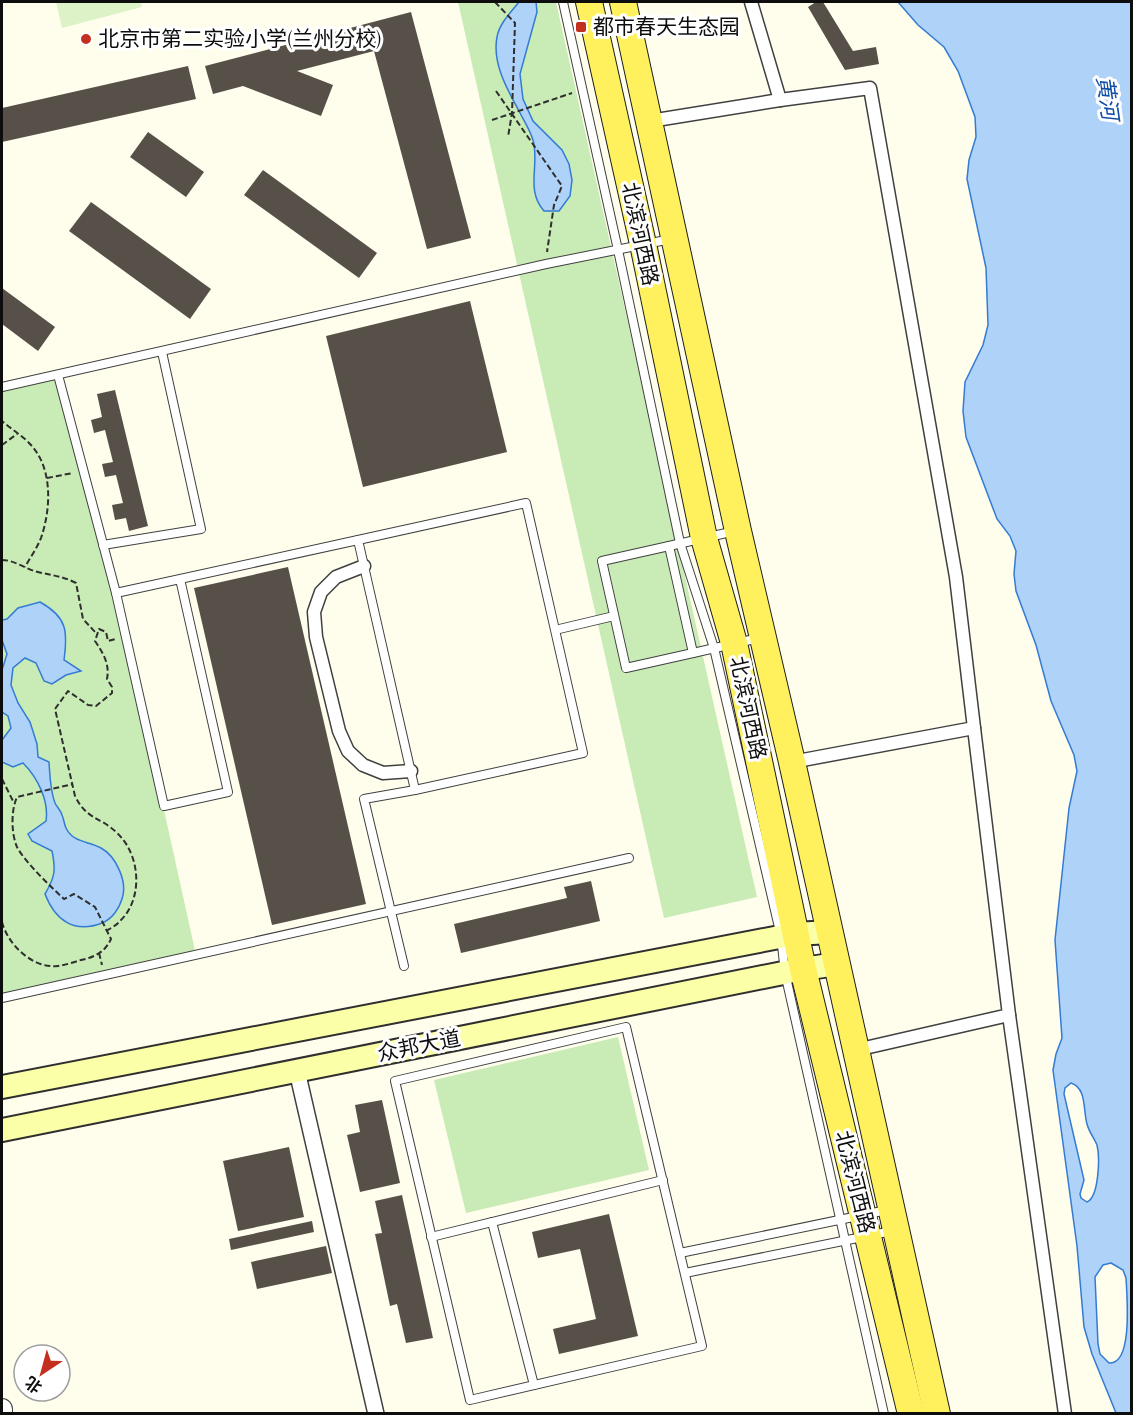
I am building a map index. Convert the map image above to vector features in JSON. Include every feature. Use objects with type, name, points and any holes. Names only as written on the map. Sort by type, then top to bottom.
[{"type":"main road","name":"北滨河西路","points":[[589,2],[631,247],[692,541],[724,645],[794,971],[855,1228],[911,1413]]},
{"type":"main road","name":"北滨河西路","points":[[623,2],[738,531],[792,762],[937,1413]]},
{"type":"main road","name":"众邦大道","points":[[2,1087],[788,935],[830,932]]},
{"type":"main road","name":"众邦大道","points":[[2,1130],[837,964]]},
{"type":"street","points":[[751,2],[780,100]]},
{"type":"street","points":[[650,121],[870,88],[956,577],[1009,1016],[1065,1413]]},
{"type":"street","points":[[364,566],[336,577],[321,592],[314,612],[316,636],[339,732],[348,751],[363,765],[383,773],[411,771]]},
{"type":"street","points":[[792,762],[974,728]]},
{"type":"street","points":[[856,1050],[1009,1016]]},
{"type":"street","points":[[297,1071],[376,1413]]},
{"type":"lane","points":[[563,2],[582,90],[631,247]]},
{"type":"lane","points":[[2,387],[546,264],[676,238]]},
{"type":"lane","points":[[103,545],[201,529],[162,352]]},
{"type":"lane","points":[[58,375],[116,593],[164,806],[228,792],[180,579]]},
{"type":"lane","points":[[116,593],[526,503],[583,753],[364,799],[404,966]]},
{"type":"lane","points":[[738,531],[602,561],[626,668],[762,637]]},
{"type":"lane","points":[[358,540],[415,790]]},
{"type":"lane","points":[[669,546],[693,652]]},
{"type":"lane","points":[[555,630],[615,616]]},
{"type":"lane","points":[[2,998],[629,858]]},
{"type":"lane","points":[[626,1027],[663,1180],[702,1346],[470,1400],[395,1081],[626,1027]]},
{"type":"lane","points":[[431,1237],[663,1180]]},
{"type":"lane","points":[[685,1273],[894,1219]]},
{"type":"lane","points":[[680,1253],[855,1228],[894,1219]]},
{"type":"lane","points":[[492,1222],[534,1385]]},
{"type":"lane","points":[[855,1228],[884,1413]]},
{"type":"path","points":[[495,2],[515,23],[513,113],[508,137]]},
{"type":"path","points":[[492,120],[582,90]]},
{"type":"path","points":[[496,91],[562,186],[554,205],[546,264]]},
{"type":"path","points":[[2,418],[17,434],[32,445],[43,465],[49,485],[46,515],[40,539],[25,567]]},
{"type":"path","points":[[2,445],[17,434]]},
{"type":"path","points":[[46,478],[83,471]]},
{"type":"path","points":[[2,560],[34,571],[65,577],[76,583],[83,619],[97,634]]},
{"type":"path","points":[[106,932],[122,920],[132,903],[137,882],[134,861],[125,842],[116,831],[93,818],[82,808],[75,796],[55,709],[68,691],[88,705],[96,706],[112,693],[112,687],[107,679],[109,670],[105,655],[94,641],[99,629],[106,632],[108,641],[126,638]]},
{"type":"path","points":[[2,779],[14,803]]},
{"type":"path","points":[[2,922],[4,932],[20,951],[37,963],[56,966],[92,957],[106,948],[111,939],[95,907],[74,894],[64,899],[25,859],[17,846],[13,824],[14,803],[17,797],[73,784]]},
{"type":"green space","points":[[56,2],[141,2],[142,7],[62,28]]},
{"type":"green space","points":[[458,2],[556,2],[757,897],[664,918]]},
{"type":"green space","points":[[58,375],[126,638],[196,955],[2,998],[2,387]]},
{"type":"green space","points":[[618,1037],[649,1170],[466,1213],[434,1080]]},
{"type":"water","points":[[519,2],[536,2],[537,12],[520,74],[523,99],[533,121],[562,150],[569,164],[572,180],[570,196],[559,211],[544,211],[538,203],[534,186],[535,149],[533,140],[505,85],[497,56],[497,37],[500,27]]},
{"type":"water","name":"黄河","points":[[898,2],[1131,2],[1131,1413],[1116,1413],[1092,1354],[1084,1327],[1077,1246],[1053,1070],[1062,1038],[1055,940],[1069,808],[1077,771],[1074,755],[1051,701],[1036,645],[1016,591],[1014,574],[1016,551],[1010,536],[997,519],[966,437],[963,411],[965,382],[983,345],[988,325],[986,268],[967,179],[969,160],[976,137],[975,117],[958,71],[944,47],[918,25]],"holes":[[[1071,1083],[1080,1090],[1084,1100],[1087,1124],[1098,1151],[1096,1185],[1091,1199],[1087,1202],[1081,1198],[1080,1194],[1084,1180],[1064,1094],[1065,1088]],[[1111,1263],[1123,1270],[1126,1278],[1127,1328],[1122,1353],[1117,1361],[1109,1363],[1100,1354],[1098,1344],[1095,1277],[1103,1265]]]},
{"type":"water","points":[[40,602],[61,619],[66,641],[64,660],[81,671],[66,675],[52,684],[44,681],[36,663],[25,658],[13,668],[11,685],[18,703],[30,722],[37,744],[38,757],[49,762],[53,798],[66,828],[77,839],[106,852],[116,863],[122,878],[123,892],[117,910],[106,921],[92,926],[74,926],[60,918],[49,903],[45,894],[54,873],[52,851],[32,841],[28,834],[46,821],[44,798],[38,783],[23,763],[13,767],[2,762],[2,740],[11,728],[8,716],[2,712],[2,670],[7,654],[2,640],[2,620],[7,619],[18,608]]},
{"type":"building","points":[[816,2],[823,2],[853,51],[876,47],[879,64],[845,70],[808,7]]},
{"type":"building","points":[[411,12],[471,238],[427,249],[374,51],[297,71],[333,85],[321,116],[243,86],[213,94],[205,66]]},
{"type":"building","points":[[188,66],[196,99],[2,142],[2,108]]},
{"type":"building","points":[[148,132],[204,172],[186,197],[130,157]]},
{"type":"building","points":[[263,170],[377,253],[359,278],[244,195]]},
{"type":"building","points":[[91,202],[211,289],[190,319],[69,231]]},
{"type":"building","points":[[2,288],[55,327],[38,351],[2,324]]},
{"type":"building","points":[[470,301],[507,452],[363,487],[326,336]]},
{"type":"building","points":[[115,390],[148,526],[129,531],[126,518],[115,520],[112,505],[123,503],[116,475],[105,477],[102,464],[113,462],[105,430],[94,433],[91,420],[102,417],[97,394]]},
{"type":"building","points":[[288,567],[366,904],[272,925],[194,588]]},
{"type":"building","points":[[591,881],[600,921],[461,953],[454,924],[567,898],[564,887]]},
{"type":"building","points":[[382,1100],[400,1183],[360,1192],[347,1135],[360,1132],[355,1105]]},
{"type":"building","points":[[289,1147],[304,1217],[238,1231],[223,1161]]},
{"type":"building","points":[[402,1195],[433,1338],[406,1343],[397,1304],[390,1306],[375,1234],[382,1233],[375,1201]]},
{"type":"building","points":[[609,1214],[638,1336],[559,1354],[553,1329],[596,1319],[580,1249],[538,1258],[532,1232]]},
{"type":"building","points":[[312,1221],[314,1232],[231,1250],[229,1239]]},
{"type":"building","points":[[326,1246],[332,1273],[257,1289],[251,1262]]},
{"type":"place","name":"都市春天生态园","points":[[581,27]]},
{"type":"place","name":"北京市第二实验小学(兰州分校)","points":[[86,39]]}]
